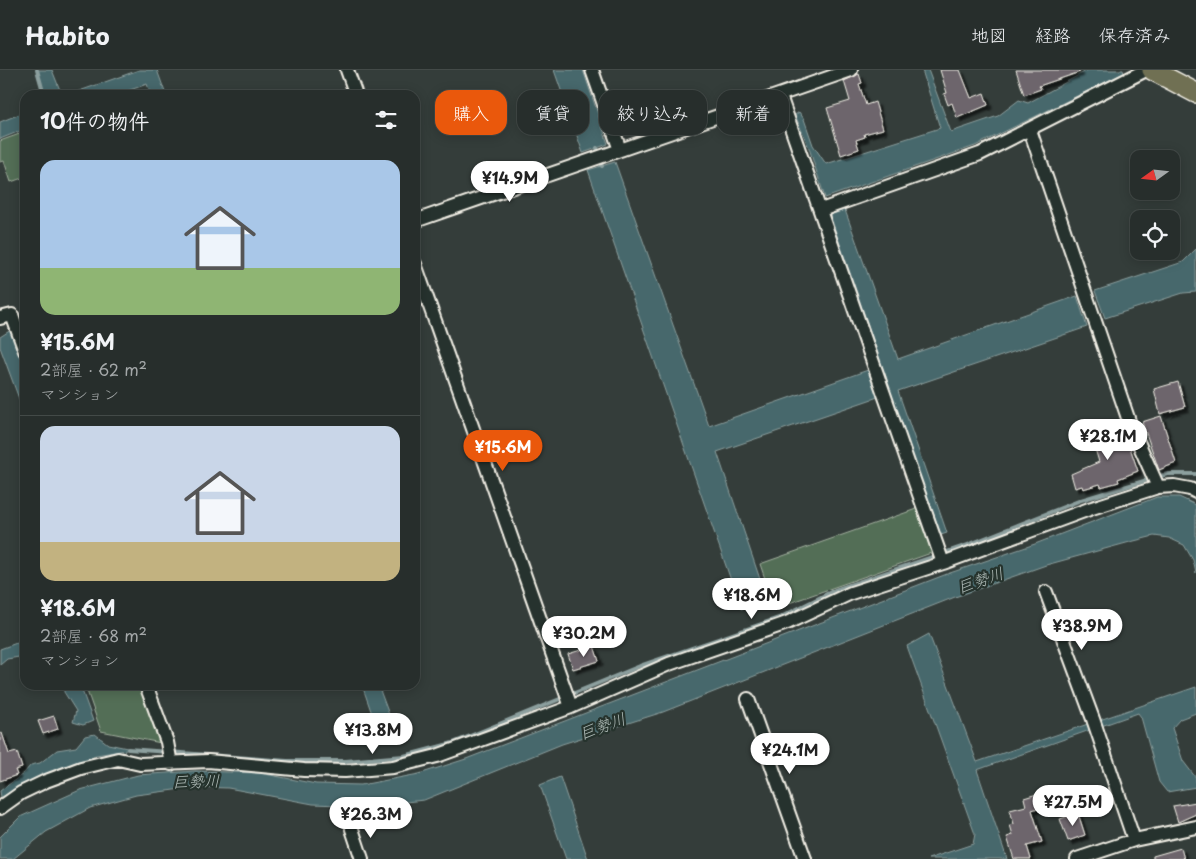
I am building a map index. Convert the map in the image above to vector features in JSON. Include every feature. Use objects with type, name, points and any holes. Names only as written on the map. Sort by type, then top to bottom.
[{"type":"main road","points":[[1152,70],[1196,92]]},
{"type":"street","points":[[347,70],[354,90]]},
{"type":"street","points":[[592,70],[620,150]]},
{"type":"street","points":[[789,93],[851,70]]},
{"type":"street","points":[[821,210],[980,154],[1146,70]]},
{"type":"street","points":[[420,219],[717,117]]},
{"type":"street","points":[[789,121],[941,557]]},
{"type":"street","points":[[1030,130],[1130,424],[1155,481]]},
{"type":"street","points":[[420,278],[571,707]]},
{"type":"street","points":[[0,318],[12,315],[20,337]]},
{"type":"street","points":[[0,808],[30,789],[81,768],[118,759],[140,764],[208,761],[304,770],[345,771],[394,767],[437,756],[571,707],[669,664],[786,623],[851,593],[941,557],[1092,508],[1155,481],[1194,489]]},
{"type":"street","points":[[1046,592],[1095,724],[1134,840]]},
{"type":"street","points":[[148,690],[167,742],[171,764]]},
{"type":"street","points":[[748,699],[805,859]]},
{"type":"street","points":[[1076,859],[1134,840],[1196,827]]},
{"type":"street","points":[[352,828],[362,859]]},
{"type":"green space","points":[[20,134],[20,179],[11,182],[4,161],[0,162],[0,141]]},
{"type":"green space","points":[[919,508],[934,552],[775,608],[760,564]]},
{"type":"green space","points":[[87,690],[143,690],[161,743],[101,731]]},
{"type":"water","points":[[37,70],[52,70],[60,90],[43,90]]},
{"type":"water","points":[[139,70],[157,70],[164,90],[149,90],[147,84],[130,90],[82,90]]},
{"type":"water","points":[[554,70],[583,70],[599,117],[599,135],[605,135],[608,144],[583,153],[577,135],[589,135],[589,90],[561,90]]},
{"type":"water","points":[[922,70],[928,70],[951,132],[998,116],[1019,100],[1028,103],[1088,70],[1123,70],[1124,73],[975,146],[825,198],[809,148],[795,115],[799,112],[804,119],[813,145],[826,164],[940,128]]},
{"type":"water","points":[[20,114],[20,131],[0,139],[0,122]]},
{"type":"water","points":[[615,162],[709,426],[868,370],[872,382],[886,377],[830,215],[845,210],[898,359],[1077,296],[1087,327],[898,391],[947,533],[941,535],[886,381],[874,387],[878,397],[717,452],[767,600],[741,609],[588,170]]},
{"type":"water","points":[[1196,249],[1196,292],[1183,293],[1105,318],[1095,291],[1183,262]]},
{"type":"water","points":[[11,330],[20,354],[20,401],[0,347],[0,337]]},
{"type":"water","name":"巨勢川","points":[[1157,497],[1179,497],[1196,505],[1196,573],[1193,560],[1184,545],[1169,538],[1154,536],[1046,565],[955,597],[663,712],[562,744],[424,800],[367,806],[313,804],[228,788],[197,787],[136,795],[90,808],[46,832],[13,859],[0,859],[0,837],[20,817],[80,790],[138,775],[195,771],[260,773],[316,784],[361,785],[419,774],[466,759],[947,574],[1035,544]]},
{"type":"water","points":[[929,634],[977,762],[1196,687],[1196,713],[1180,719],[1172,728],[1183,761],[1196,778],[1196,787],[1167,792],[1159,782],[1141,717],[1138,713],[977,770],[1007,859],[928,859],[973,844],[975,834],[907,646]]},
{"type":"water","points":[[20,642],[20,657],[7,659],[0,665],[0,649]]},
{"type":"water","points":[[64,690],[82,690],[93,721],[83,725],[73,722],[76,711]]},
{"type":"water","points":[[364,690],[380,690],[397,736],[381,740]]},
{"type":"water","points":[[95,734],[108,744],[132,749],[96,755],[1,797],[0,791],[23,774],[31,765],[40,763],[57,750],[76,747],[85,736]]},
{"type":"water","points":[[560,777],[588,859],[566,859],[540,785]]},
{"type":"building","points":[[940,70],[960,70],[971,98],[984,93],[988,105],[957,118],[952,103],[948,105],[944,94],[947,93]]},
{"type":"building","points":[[1016,70],[1079,70],[1080,72],[1039,86],[1041,89],[1024,95]]},
{"type":"building","points":[[859,74],[862,83],[859,84],[866,105],[875,102],[883,129],[864,134],[865,137],[856,140],[859,149],[841,155],[827,108],[850,101],[844,81]]},
{"type":"building","points":[[1178,382],[1185,407],[1160,414],[1154,389]]},
{"type":"building","points":[[1161,416],[1176,463],[1159,470],[1142,422]]},
{"type":"building","points":[[1119,425],[1123,437],[1126,436],[1138,471],[1118,479],[1119,482],[1101,487],[1100,484],[1083,489],[1082,486],[1075,488],[1071,474],[1099,462],[1092,439],[1107,435],[1105,429]]},
{"type":"building","points":[[594,646],[599,661],[573,669],[568,654]]},
{"type":"building","points":[[54,716],[58,729],[43,734],[38,721]]},
{"type":"building","points":[[2,733],[9,754],[17,752],[22,768],[15,770],[17,775],[0,781],[0,734]]},
{"type":"building","points":[[1037,794],[1041,807],[1032,810],[1042,842],[1027,846],[1031,859],[1014,859],[1007,837],[1013,835],[1010,825],[1014,824],[1010,810],[1026,806],[1024,798]]},
{"type":"building","points":[[1196,802],[1196,814],[1178,822],[1173,806]]},
{"type":"building","points":[[1078,813],[1085,835],[1068,841],[1060,819]]},
{"type":"building","points":[[1181,848],[1184,859],[1153,859],[1153,856]]},
{"type":"waterway","points":[[37,70],[43,90]]},
{"type":"waterway","points":[[597,148],[602,166]]},
{"type":"waterway","points":[[128,749],[287,761],[346,761],[404,756],[453,743],[640,666],[779,618],[835,590],[965,546],[1081,500],[1167,474],[1196,474]]}]
